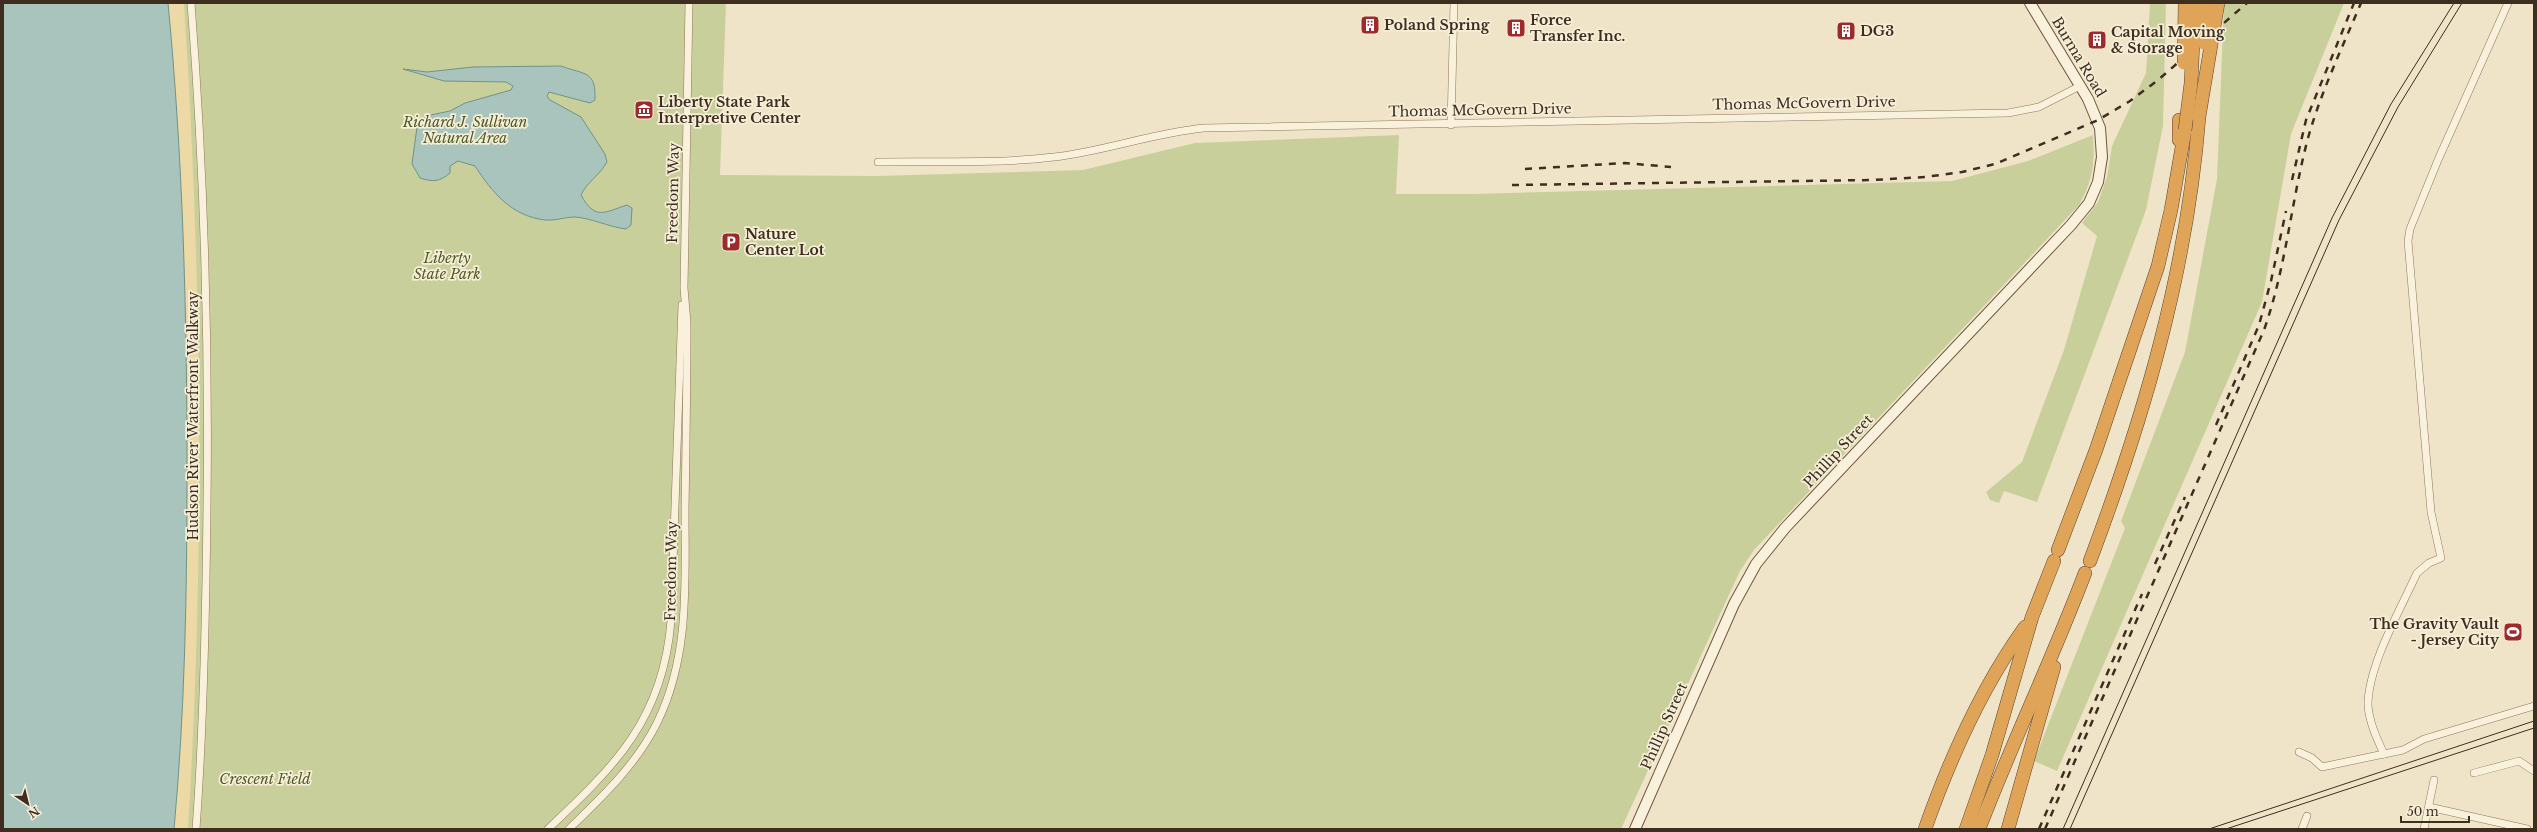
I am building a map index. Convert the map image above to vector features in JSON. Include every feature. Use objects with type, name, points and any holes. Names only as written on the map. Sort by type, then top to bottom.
[{"type":"highway","points":[[1966,829],[1985,779],[2032,617],[2096,450],[2152,285],[2164,243],[2178,170],[2182,125],[2185,3]]},
{"type":"highway","points":[[2182,125],[2192,76],[2195,3]]},
{"type":"highway","points":[[2199,116],[2205,3]]},
{"type":"highway","points":[[1979,829],[2010,751],[2063,631],[2088,567],[2129,453],[2166,326],[2187,224],[2199,116],[2218,3]]},
{"type":"highway","points":[[1925,829],[1982,694],[1999,663],[2032,617]]},
{"type":"highway","points":[[2008,829],[2037,734],[2063,631]]},
{"type":"street","name":"Hudson River Waterfront Walkway","points":[[191,3],[203,220],[207,421],[204,670],[196,829]]},
{"type":"street","name":"Freedom Way","points":[[548,829],[610,769],[633,739],[653,701],[666,660],[671,621],[680,324],[684,288],[689,3]]},
{"type":"street","points":[[1451,124],[1454,3]]},
{"type":"street","name":"Burma Road","points":[[2030,3],[2095,111],[2100,128]]},
{"type":"street","points":[[2384,754],[2374,732],[2368,707],[2369,684],[2417,573],[2429,562],[2441,558],[2435,540],[2431,512],[2409,235],[2415,213],[2508,3]]},
{"type":"street","name":"Thomas McGovern Drive","points":[[878,162],[1052,157],[1105,148],[1155,135],[1204,128],[2008,113],[2039,107],[2080,86]]},
{"type":"street","name":"Phillip Street","points":[[1635,829],[1734,604],[1756,564],[1785,528],[2081,214],[2094,193],[2100,176],[2102,157],[2100,128]]},
{"type":"street","name":"Freedom Way","points":[[569,829],[613,786],[641,751],[663,710],[677,668],[684,623],[685,592],[687,323],[684,288]]},
{"type":"street","points":[[2299,752],[2312,758],[2322,767],[2403,750],[2424,739],[2534,706]]},
{"type":"street","points":[[2474,773],[2519,761],[2534,772]]},
{"type":"street","points":[[2424,829],[2434,780]]},
{"type":"street","points":[[2429,807],[2527,829]]},
{"type":"street","points":[[567,811],[577,821]]},
{"type":"street","points":[[2302,829],[2307,816]]},
{"type":"green space","points":[[168,3],[726,3],[720,175],[877,176],[1083,170],[1195,143],[1399,135],[1396,194],[1472,194],[1952,181],[2028,161],[2093,135],[2094,155],[2090,180],[2079,205],[1754,550],[1740,571],[1621,829],[174,829],[187,568],[173,52]]},
{"type":"green space","points":[[2150,3],[2166,3],[2163,126],[2146,210],[2037,502],[2004,491],[1999,503],[1990,500],[1986,492],[2022,462],[2064,350],[2097,236],[2082,223],[2098,202],[2107,177],[2112,146],[2146,73]]},
{"type":"green space","points":[[2224,3],[2344,3],[2291,134],[2262,302],[2057,771],[2034,761],[2125,528],[2121,521],[2185,352],[2217,179]]},
{"type":"sand","points":[[168,3],[184,3],[195,210],[198,313],[199,519],[197,622],[188,829],[174,829],[187,568],[173,52]]},
{"type":"water","points":[[3,3],[168,3],[181,179],[187,413],[187,561],[185,651],[181,740],[174,829],[3,829]]},
{"type":"water","points":[[561,66],[583,73],[591,78],[595,90],[595,100],[590,103],[549,92],[547,96],[550,100],[581,117],[605,154],[607,162],[581,195],[591,209],[596,211],[606,212],[627,205],[632,208],[631,225],[626,229],[575,217],[545,220],[522,214],[512,208],[488,185],[475,166],[458,161],[450,166],[450,173],[439,180],[432,181],[420,178],[412,164],[417,127],[426,116],[450,111],[465,103],[511,90],[513,86],[506,82],[444,81],[403,69],[427,72],[473,67]]},
{"type":"tram line","points":[[2063,829],[2332,218],[2391,104],[2454,3]]},
{"type":"tram line","points":[[2070,829],[2339,220],[2398,107],[2462,3]]},
{"type":"tram line","points":[[2209,829],[2534,721]]},
{"type":"tram line","points":[[2226,829],[2534,728]]},
{"type":"railway","points":[[1512,185],[1873,180],[1925,177],[1962,172],[1995,164],[2098,120],[2130,101],[2158,80],[2247,3]]},
{"type":"railway","points":[[2292,180],[2306,120],[2354,3]]},
{"type":"railway","points":[[2045,829],[2264,330],[2278,283],[2302,162],[2313,121],[2325,87],[2361,3]]},
{"type":"railway","points":[[1525,169],[1625,163],[1671,167]]},
{"type":"railway","points":[[2216,425],[2259,325],[2271,281],[2286,211]]},
{"type":"railway","points":[[2155,564],[2185,497]]},
{"type":"railway","points":[[2039,829],[2142,594]]},
{"type":"place","name":"Poland Spring","points":[[1370,25]]},
{"type":"place","name":"Force Transfer Inc.","points":[[1516,28]]},
{"type":"place","name":"DG3","points":[[1846,31]]},
{"type":"place","name":"Capital Moving & Storage","points":[[2097,40]]},
{"type":"place","name":"Liberty State Park Interpretive Center","points":[[644,110]]},
{"type":"place","name":"Nature Center Lot","points":[[731,242]]},
{"type":"place","name":"The Gravity Vault - Jersey City","points":[[2513,632]]},
{"type":"park label","name":"Richard J. Sullivan Natural Area","points":[[465,130]]},
{"type":"park label","name":"Liberty State Park","points":[[447,266]]},
{"type":"park label","name":"Crescent Field","points":[[265,779]]}]
